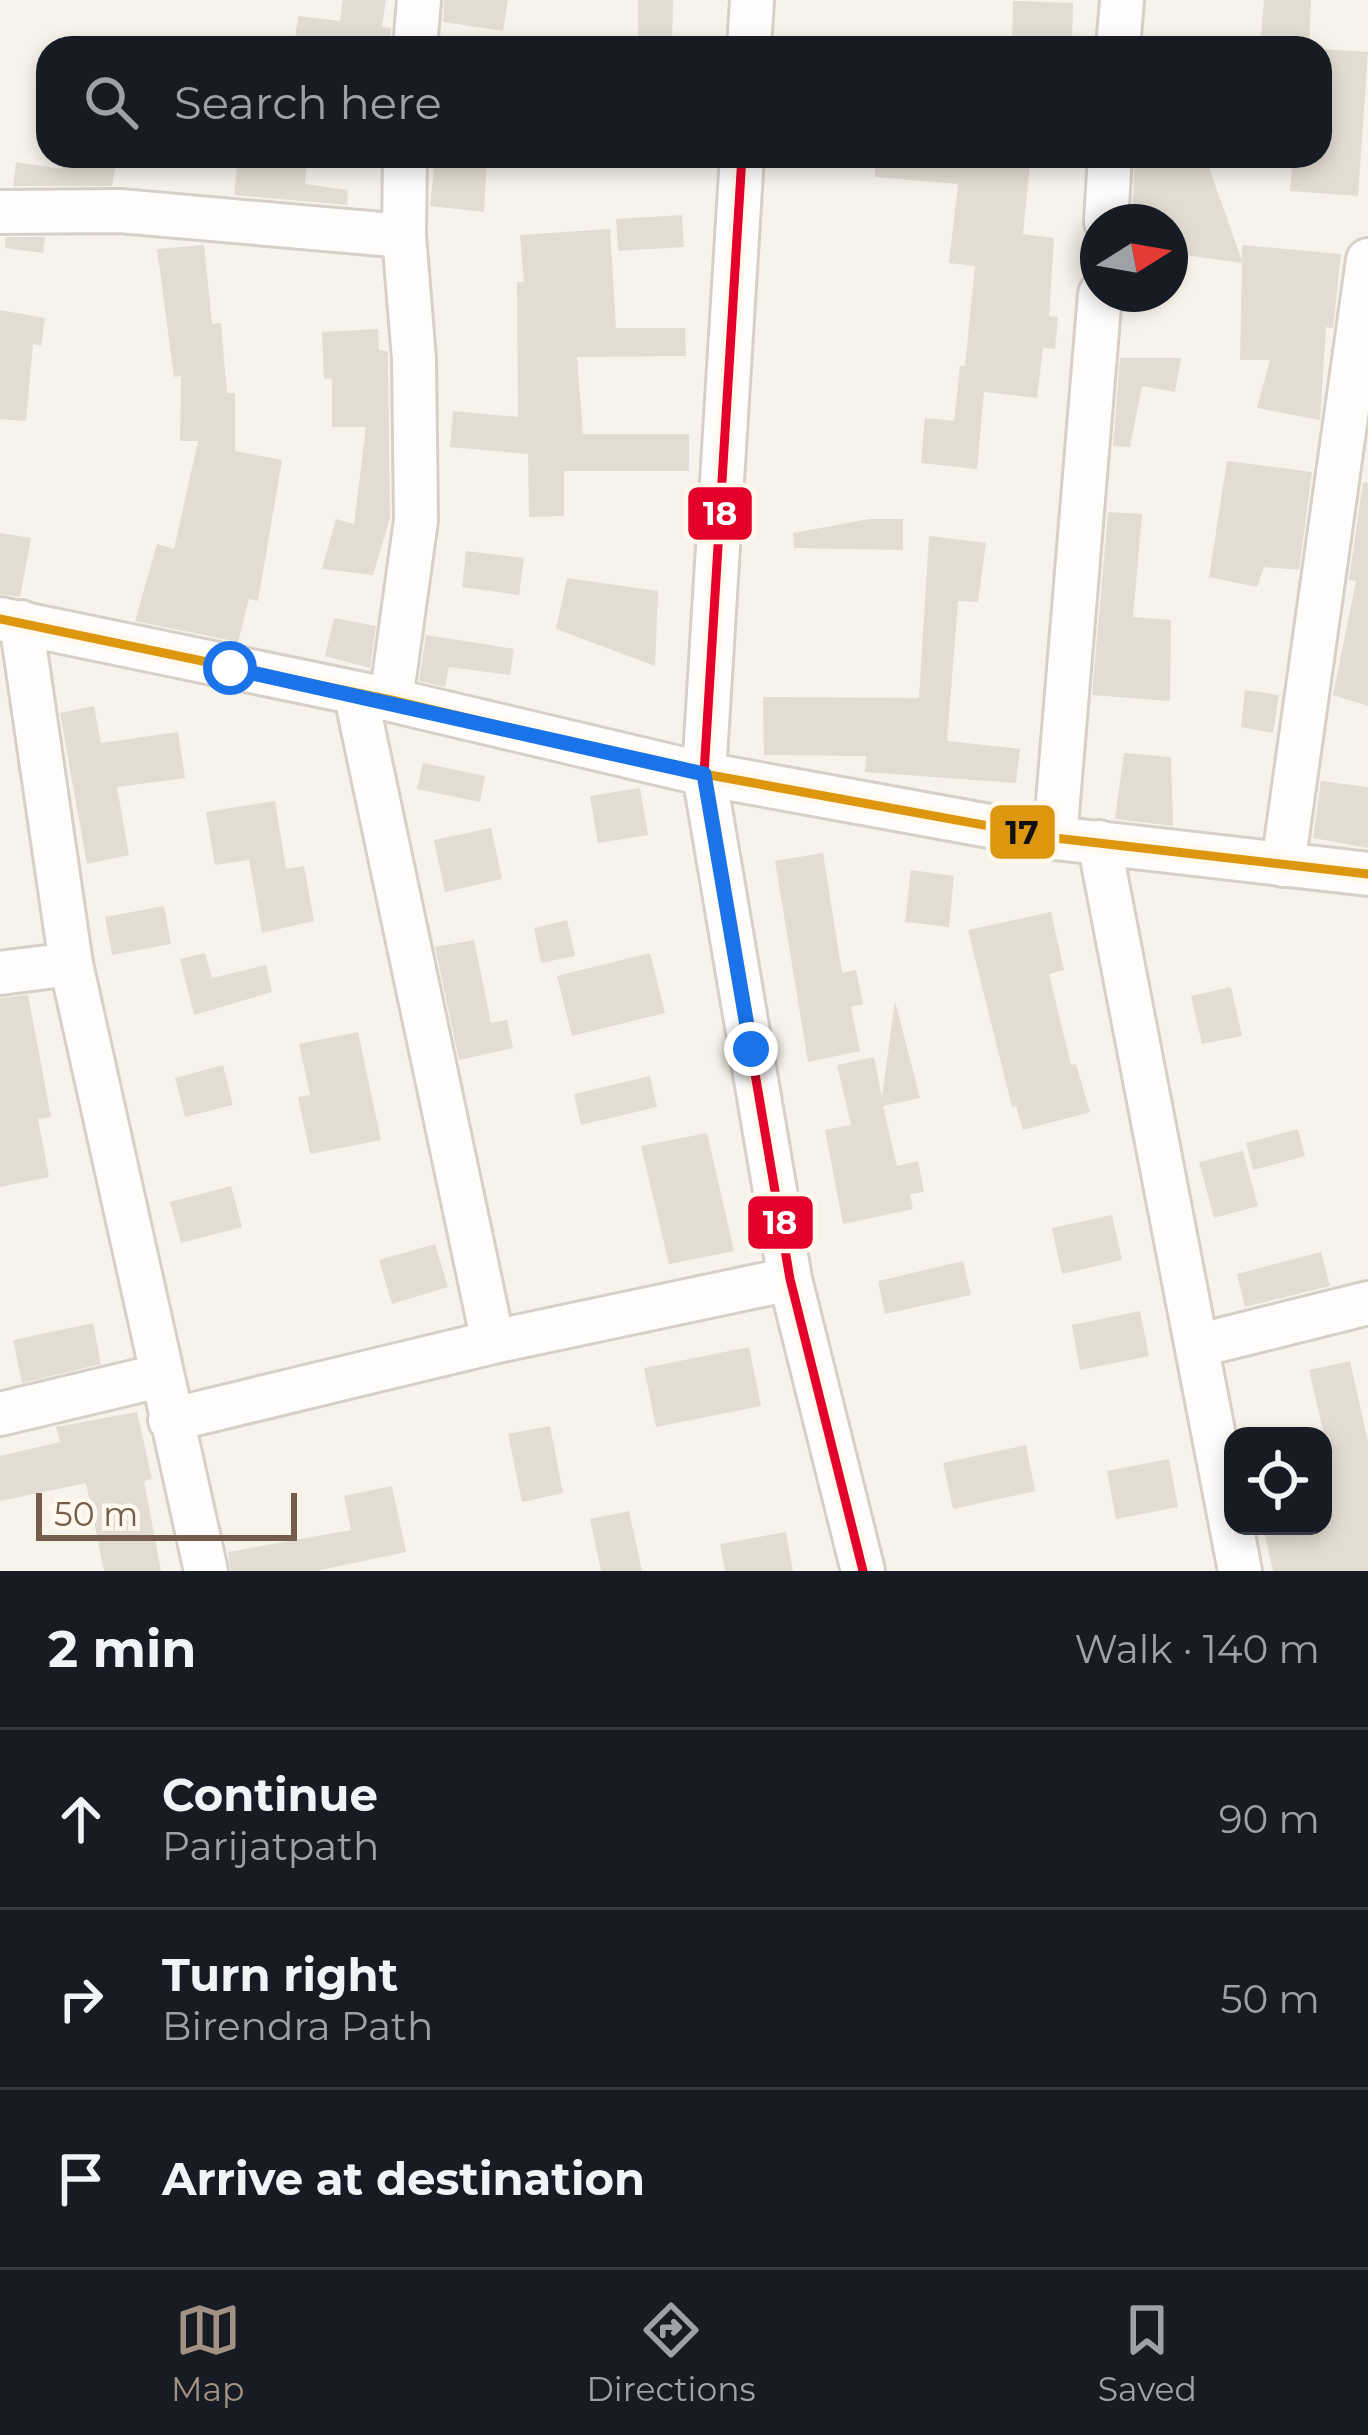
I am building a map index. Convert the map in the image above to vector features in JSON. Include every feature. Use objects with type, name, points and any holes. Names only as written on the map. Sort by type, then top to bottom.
[{"type":"street","points":[[416,36],[419,0]]},
{"type":"street","points":[[750,36],[752,0]]},
{"type":"street","points":[[1119,36],[1122,0]]},
{"type":"street","points":[[405,168],[416,520],[373,698],[493,1342]]},
{"type":"street","points":[[741,168],[704,774],[790,1280],[863,1571]]},
{"type":"street","points":[[1107,204],[1109,168]]},
{"type":"street","points":[[0,212],[120,211],[404,236]]},
{"type":"street","points":[[1283,865],[1368,260]]},
{"type":"street","points":[[1055,838],[1099,312]]},
{"type":"street","points":[[206,1571],[70,964],[10,621],[704,774],[1055,838],[1368,874]]},
{"type":"street","points":[[1100,842],[1240,1571]]},
{"type":"street","points":[[0,973],[70,964]]},
{"type":"street","points":[[170,1420],[493,1342],[790,1280]]},
{"type":"street","points":[[1200,1345],[1368,1303]]},
{"type":"street","points":[[0,1414],[159,1376]]},
{"type":"building","points":[[343,0],[386,0],[382,27],[391,28],[391,36],[296,36],[298,16],[340,21]]},
{"type":"building","points":[[444,0],[508,0],[503,31],[443,22]]},
{"type":"building","points":[[638,0],[673,0],[672,36],[638,36]]},
{"type":"building","points":[[1264,0],[1311,0],[1310,36],[1261,36]]},
{"type":"building","points":[[1013,1],[1073,3],[1072,36],[1012,36]]},
{"type":"building","points":[[1332,50],[1368,52],[1358,196],[1290,191],[1292,168],[1332,168]]},
{"type":"building","points":[[16,162],[62,169],[115,168],[112,186],[13,186]]},
{"type":"building","points":[[237,168],[307,168],[305,184],[348,190],[347,205],[234,195]]},
{"type":"building","points":[[434,168],[486,168],[484,212],[430,206]]},
{"type":"building","points":[[875,168],[1030,168],[1023,234],[1054,238],[1049,316],[1058,317],[1055,349],[1043,348],[1037,398],[984,392],[977,469],[921,463],[925,418],[954,421],[960,366],[965,366],[975,266],[949,263],[958,184],[875,177]]},
{"type":"building","points":[[1134,168],[1209,168],[1242,261],[1242,245],[1341,254],[1333,328],[1326,327],[1320,420],[1257,408],[1270,360],[1240,360],[1242,263],[1188,256],[1188,204],[1133,204]]},
{"type":"building","points":[[682,215],[684,247],[618,251],[616,219]]},
{"type":"building","points":[[610,229],[616,328],[685,328],[686,356],[577,357],[583,434],[689,434],[689,471],[564,471],[564,516],[529,517],[528,454],[450,447],[453,411],[518,417],[517,282],[524,282],[520,235]]},
{"type":"building","points":[[6,237],[45,237],[43,253],[5,248]]},
{"type":"building","points":[[204,245],[212,324],[221,323],[227,393],[235,393],[235,451],[282,460],[258,601],[249,599],[238,642],[135,621],[157,544],[174,549],[198,441],[180,441],[181,376],[174,377],[157,249]]},
{"type":"building","points":[[0,310],[45,318],[41,346],[33,344],[26,421],[0,419]]},
{"type":"building","points":[[378,329],[379,350],[388,351],[390,518],[373,575],[322,569],[336,519],[354,524],[366,427],[332,427],[332,378],[324,379],[322,332]]},
{"type":"building","points":[[1120,358],[1181,358],[1175,392],[1142,386],[1130,447],[1113,446]]},
{"type":"building","points":[[1227,461],[1312,472],[1299,570],[1264,567],[1257,587],[1209,577]]},
{"type":"building","points":[[1363,482],[1368,483],[1368,706],[1333,695],[1356,581],[1349,580]]},
{"type":"building","points":[[1108,512],[1142,514],[1133,617],[1171,620],[1170,701],[1092,695]]},
{"type":"building","points":[[869,519],[903,519],[903,550],[794,548],[793,533]]},
{"type":"building","points":[[0,533],[31,538],[20,597],[0,594]]},
{"type":"building","points":[[929,536],[986,543],[978,602],[958,601],[947,741],[1020,749],[1016,783],[865,772],[866,756],[764,755],[763,697],[919,698]]},
{"type":"building","points":[[466,551],[524,558],[519,595],[462,587]]},
{"type":"building","points":[[567,578],[658,591],[655,666],[556,629]]},
{"type":"building","points":[[334,618],[376,626],[370,668],[325,656]]},
{"type":"building","points":[[426,635],[514,649],[510,675],[449,667],[445,687],[419,681]]},
{"type":"building","points":[[1245,690],[1279,695],[1273,733],[1241,727]]},
{"type":"building","points":[[94,706],[101,743],[178,732],[185,778],[117,787],[129,855],[87,864],[60,713]]},
{"type":"building","points":[[1124,753],[1171,757],[1173,826],[1115,819]]},
{"type":"building","points":[[423,763],[485,776],[480,802],[417,789]]},
{"type":"building","points":[[1321,781],[1368,787],[1368,848],[1313,838]]},
{"type":"building","points":[[640,788],[648,835],[598,843],[590,796]]},
{"type":"building","points":[[275,801],[286,869],[304,866],[314,921],[262,933],[249,860],[215,865],[206,812]]},
{"type":"building","points":[[491,828],[502,879],[445,892],[434,840]]},
{"type":"building","points":[[823,853],[842,973],[856,970],[863,1004],[851,1007],[860,1051],[808,1062],[775,861]]},
{"type":"building","points":[[911,870],[954,876],[949,927],[905,922]]},
{"type":"building","points":[[164,906],[171,944],[112,955],[105,917]]},
{"type":"building","points":[[1051,912],[1064,970],[1049,974],[1071,1065],[1076,1064],[1090,1112],[1023,1130],[1016,1106],[1012,1107],[968,930]]},
{"type":"building","points":[[567,920],[575,956],[541,963],[534,928]]},
{"type":"building","points":[[474,940],[491,1023],[507,1020],[513,1048],[459,1060],[435,947]]},
{"type":"building","points":[[205,953],[212,978],[266,965],[272,992],[194,1015],[180,959]]},
{"type":"building","points":[[650,953],[665,1013],[572,1036],[557,976]]},
{"type":"building","points":[[1231,987],[1242,1036],[1202,1044],[1191,996]]},
{"type":"building","points":[[28,995],[51,1117],[38,1119],[49,1177],[0,1187],[0,998]]},
{"type":"building","points":[[895,1001],[920,1098],[883,1106],[897,1166],[918,1161],[924,1192],[910,1194],[913,1209],[843,1224],[825,1130],[851,1125],[837,1065],[874,1057],[882,1097]]},
{"type":"building","points":[[358,1032],[381,1140],[310,1154],[298,1097],[310,1095],[299,1044]]},
{"type":"building","points":[[223,1065],[233,1105],[185,1117],[175,1078]]},
{"type":"building","points":[[650,1076],[657,1107],[581,1125],[574,1094]]},
{"type":"building","points":[[1298,1129],[1305,1156],[1253,1170],[1246,1143]]},
{"type":"building","points":[[707,1133],[734,1251],[669,1264],[641,1146]]},
{"type":"building","points":[[1243,1151],[1258,1206],[1214,1218],[1199,1162]]},
{"type":"building","points":[[231,1186],[242,1227],[181,1243],[170,1202]]},
{"type":"building","points":[[1112,1215],[1122,1260],[1062,1274],[1052,1228]]},
{"type":"building","points":[[435,1244],[448,1287],[392,1304],[379,1260]]},
{"type":"building","points":[[1321,1252],[1330,1286],[1245,1307],[1237,1274]]},
{"type":"building","points":[[963,1261],[971,1295],[885,1314],[878,1281]]},
{"type":"building","points":[[1140,1311],[1149,1356],[1080,1370],[1072,1325]]},
{"type":"building","points":[[93,1323],[101,1364],[22,1383],[13,1340]]},
{"type":"building","points":[[749,1347],[761,1406],[656,1427],[644,1368]]},
{"type":"building","points":[[1350,1361],[1368,1442],[1368,1571],[1273,1571],[1265,1535],[1332,1535],[1332,1427],[1322,1427],[1309,1370]]},
{"type":"building","points":[[137,1412],[152,1479],[144,1481],[161,1571],[104,1571],[86,1483],[0,1501],[0,1456],[60,1442],[56,1427]]},
{"type":"building","points":[[550,1426],[563,1493],[522,1502],[508,1434]]},
{"type":"building","points":[[1026,1445],[1035,1491],[953,1509],[943,1463]]},
{"type":"building","points":[[1169,1459],[1178,1507],[1116,1519],[1107,1471]]},
{"type":"building","points":[[392,1486],[406,1552],[316,1571],[231,1571],[228,1552],[351,1530],[344,1496]]},
{"type":"building","points":[[629,1511],[642,1571],[601,1571],[590,1519]]},
{"type":"building","points":[[786,1532],[793,1571],[725,1571],[720,1544]]},
{"type":"transit line","name":"18","points":[[741,168],[704,774],[790,1279],[863,1571]]},
{"type":"transit line","name":"17","points":[[0,619],[391,700],[704,774],[1055,838],[1368,874]]},
{"type":"route","points":[[230,668],[391,700],[704,774],[751,1049]]}]
